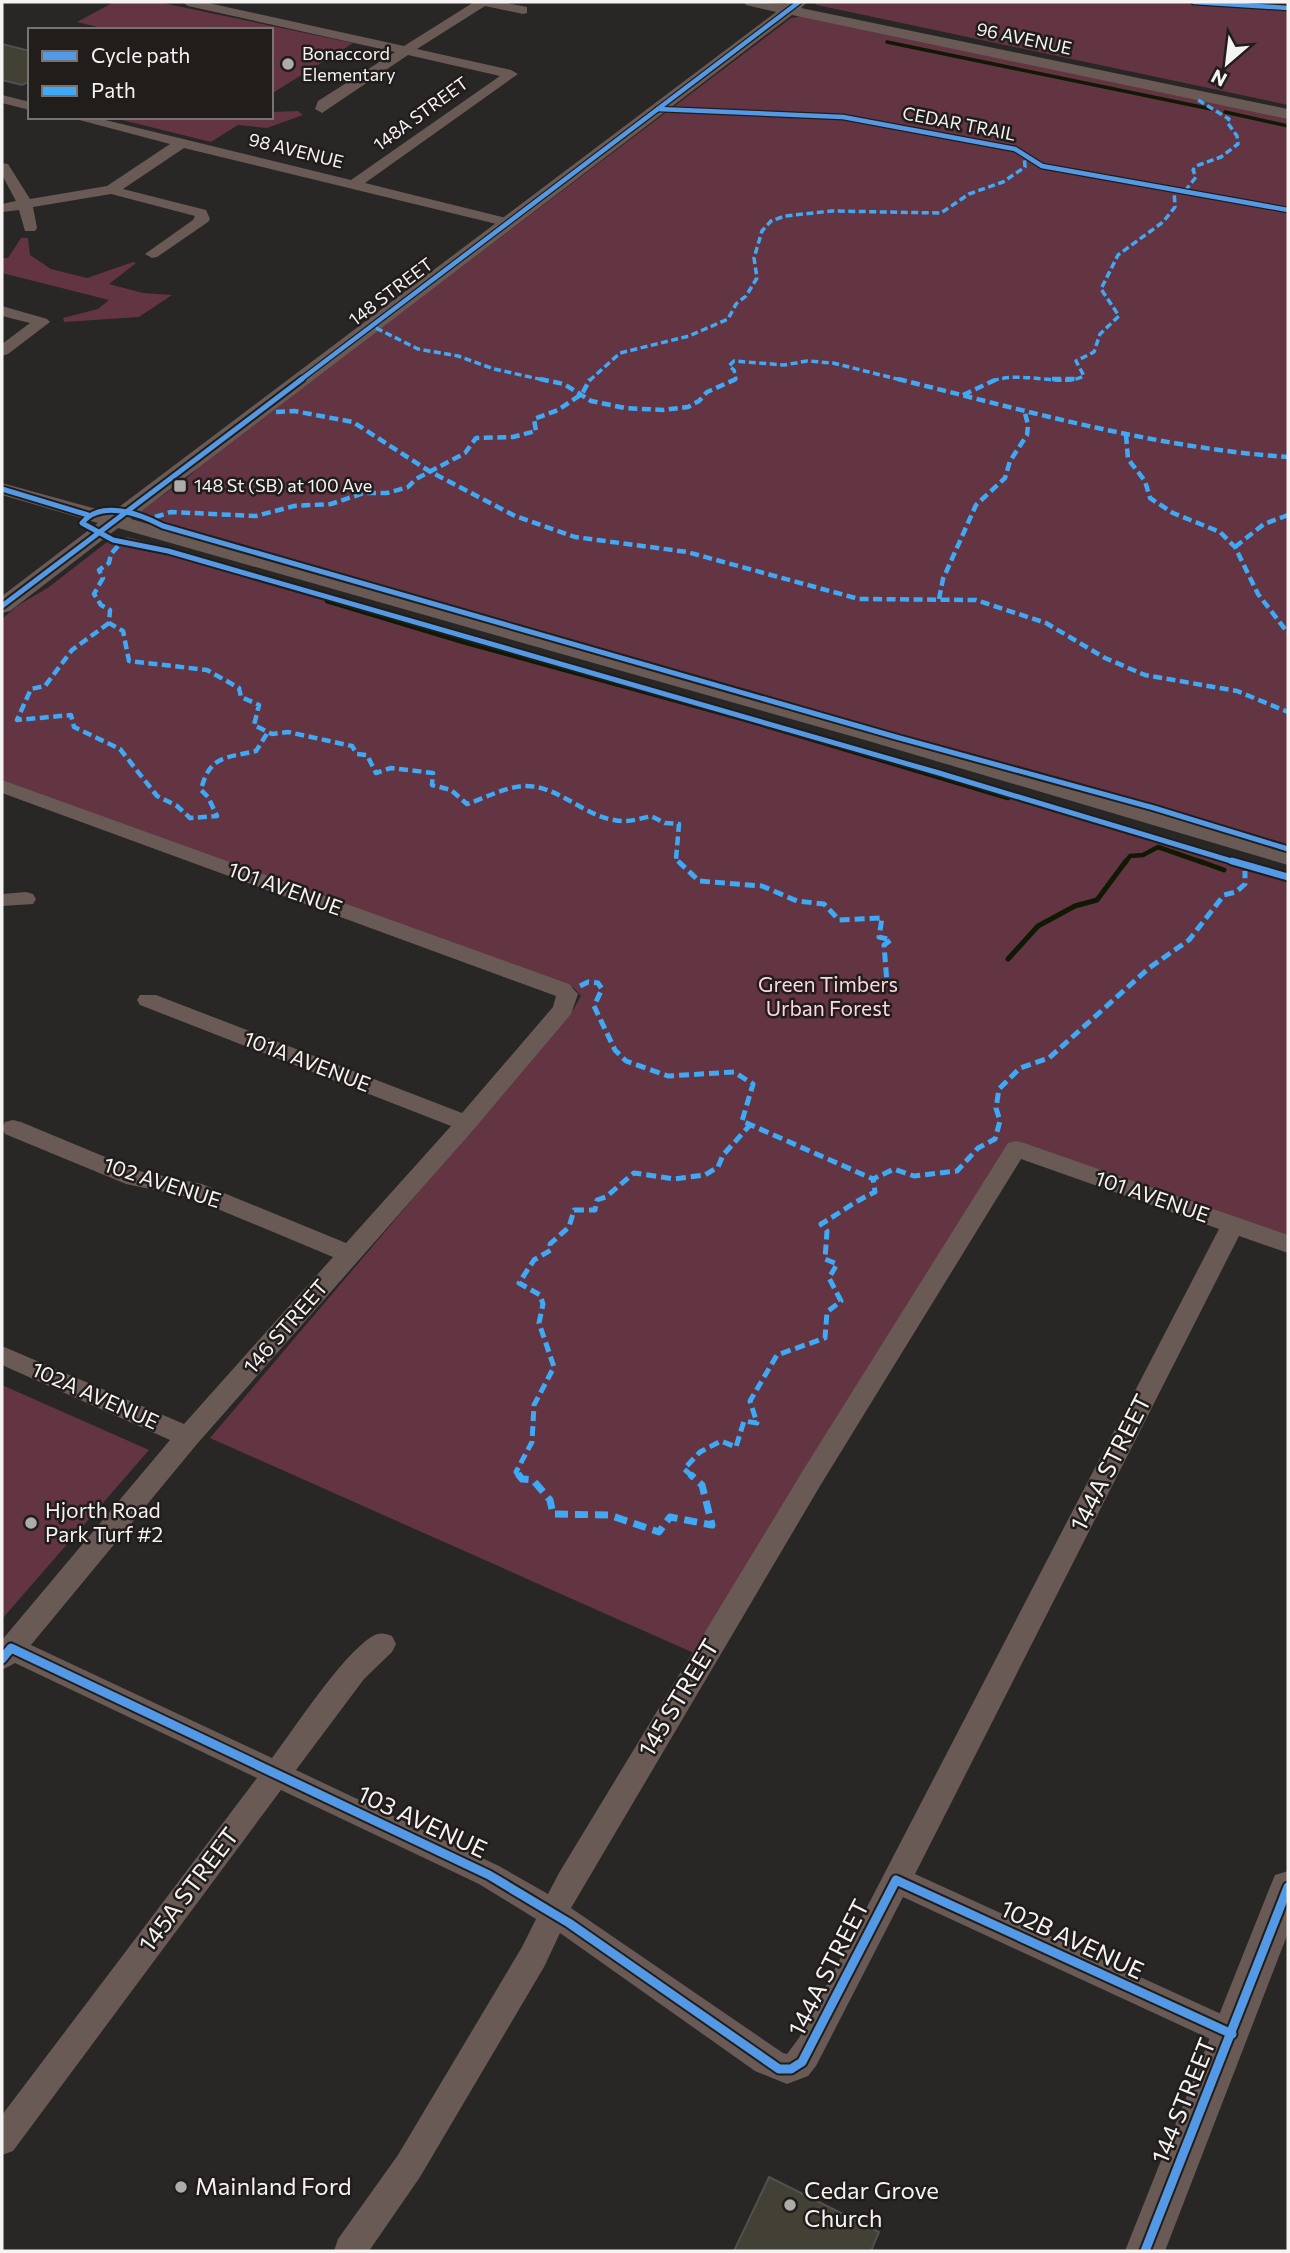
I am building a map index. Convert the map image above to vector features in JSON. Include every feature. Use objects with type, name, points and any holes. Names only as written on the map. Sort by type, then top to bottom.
[{"type":"main road","name":"96 AVENUE","points":[[752,2],[792,4],[1288,107]]},
{"type":"main road","name":"96 AVENUE","points":[[792,4],[1288,114]]},
{"type":"main road","name":"148 STREET","points":[[2,606],[111,521],[509,223],[792,4]]},
{"type":"main road","points":[[2,489],[1288,857]]},
{"type":"main road","points":[[111,521],[133,533],[202,554],[1288,869]]},
{"type":"main road","name":"144 STREET","points":[[1148,2250],[1288,1887]]},
{"type":"street","points":[[188,2],[407,51]]},
{"type":"street","points":[[221,9],[234,2]]},
{"type":"street","points":[[322,109],[323,104],[484,2],[523,10]]},
{"type":"street","name":"148A STREET","points":[[353,185],[511,74],[407,51]]},
{"type":"street","points":[[2,99],[28,106]]},
{"type":"street","name":"98 AVENUE","points":[[83,119],[509,223]]},
{"type":"street","points":[[2,208],[111,190],[182,144]]},
{"type":"street","points":[[3,167],[15,182],[26,205],[30,228]]},
{"type":"street","points":[[111,190],[196,211],[203,216],[198,223],[152,254]]},
{"type":"street","points":[[2,311],[42,322],[2,351]]},
{"type":"street","points":[[2,808],[10,790]]},
{"type":"street","name":"101 AVENUE","points":[[10,790],[561,989],[567,994]]},
{"type":"street","points":[[2,900],[26,899]]},
{"type":"street","name":"146 STREET","points":[[6,1654],[188,1437],[466,1124],[563,1009],[567,994]]},
{"type":"street","name":"101A AVENUE","points":[[148,1000],[466,1124]]},
{"type":"street","name":"102 AVENUE","points":[[13,1128],[134,1178],[194,1190],[349,1254]]},
{"type":"street","name":"101 AVENUE","points":[[1016,1149],[1288,1244]]},
{"type":"street","name":"145 STREET","points":[[350,2251],[416,2154],[533,1958],[576,1870],[790,1514],[1016,1149]]},
{"type":"street","name":"144A STREET","points":[[791,2069],[802,2062],[806,2055],[1233,1225]]},
{"type":"street","name":"102A AVENUE","points":[[2,1355],[188,1437]]},
{"type":"street","name":"145A STREET","points":[[2,2140],[354,1671],[382,1644]]},
{"type":"street","name":"103 AVENUE","points":[[6,1654],[276,1774],[489,1875],[554,1913],[766,2061],[779,2068],[791,2069]]},
{"type":"street","name":"102B AVENUE","points":[[896,1880],[1231,2034]]},
{"type":"green space","points":[[114,2],[158,2],[353,43],[273,93],[273,28],[102,28],[77,22]]},
{"type":"green space","points":[[813,2],[1288,2],[1288,105],[817,5]]},
{"type":"green space","points":[[807,15],[1288,116],[1288,852],[440,609],[144,522],[140,518],[140,511],[185,480],[206,460],[791,18]]},
{"type":"green space","points":[[298,111],[303,115],[267,128],[238,125],[211,142],[118,119],[273,119],[273,112]]},
{"type":"green space","points":[[21,238],[28,238],[30,255],[51,269],[87,278],[133,262],[136,263],[109,284],[143,293],[172,295],[139,317],[64,322],[63,318],[98,309],[109,300],[2,273],[2,258],[8,258]]},
{"type":"green space","name":"Green Timbers Urban Forest","points":[[128,537],[921,765],[1288,875],[1288,1237],[1050,1153],[1026,1150],[696,1654],[210,1438],[573,1010],[581,996],[574,988],[566,985],[2,784],[2,619],[107,542]]},
{"type":"green space","name":"Hjorth Road Park Turf #2","points":[[2,1385],[149,1450],[2,1619]]},
{"type":"building","points":[[2,44],[28,50],[28,82],[22,85],[2,80]]},
{"type":"building","name":"Cedar Grove Church","points":[[769,2177],[879,2232],[871,2251],[734,2251]]},
{"type":"waterway","points":[[887,42],[1211,109]]},
{"type":"waterway","points":[[1225,112],[1288,126]]},
{"type":"waterway","points":[[327,601],[463,642],[743,719],[1008,798]]},
{"type":"waterway","points":[[1125,863],[1130,856],[1143,855],[1158,847],[1204,863]]},
{"type":"waterway","points":[[1008,959],[1038,926],[1075,906],[1097,900],[1126,861]]},
{"type":"waterway","points":[[1199,861],[1224,870]]},
{"type":"marked path","points":[[1185,191],[1196,177],[1193,170],[1196,166],[1221,157],[1238,144],[1237,136],[1227,122],[1229,119],[1198,100]]},
{"type":"marked path","points":[[155,517],[171,512],[256,516],[294,506],[331,504],[364,493],[387,493],[408,487],[416,479],[465,453],[476,438],[513,437],[536,431],[534,419],[558,410],[582,394],[589,380],[620,353],[689,336],[728,319],[736,304],[746,296],[757,278],[754,258],[762,231],[771,221],[785,216],[832,211],[941,213],[969,194],[1017,174],[1025,167],[1024,153]]},
{"type":"marked path","points":[[963,395],[987,382],[1008,376],[1062,380],[1084,376],[1076,361],[1094,352],[1100,334],[1119,316],[1101,289],[1118,255],[1163,222],[1175,207],[1174,189]]},
{"type":"marked path","points":[[376,328],[418,349],[458,356],[494,369],[564,384],[591,401],[625,408],[663,410],[688,407],[699,401],[707,392],[736,379],[734,370],[729,366],[734,361],[784,365],[807,361],[833,363],[1126,435],[1229,453],[1288,457]]},
{"type":"marked path","points":[[939,599],[943,579],[976,505],[1005,478],[1010,461],[1027,435],[1028,425],[1024,409]]},
{"type":"marked path","points":[[276,412],[294,411],[353,422],[429,471],[515,516],[575,537],[687,552],[859,599],[976,600],[1046,623],[1105,658],[1145,675],[1237,691],[1255,696],[1288,712]]},
{"type":"marked path","points":[[1126,435],[1128,459],[1145,481],[1150,498],[1173,513],[1220,532],[1235,547],[1258,594],[1288,633]]},
{"type":"marked path","points":[[1235,547],[1264,524],[1288,515]]},
{"type":"marked path","points":[[118,546],[111,554],[109,563],[99,570],[103,578],[94,594],[101,605],[110,610],[109,623],[123,631],[129,661],[207,670],[239,688],[241,697],[259,705],[254,725],[272,734],[288,732],[352,746],[357,754],[367,755],[376,773],[391,768],[433,773],[432,785],[451,790],[467,804],[503,791],[527,786],[557,794],[604,818],[632,821],[651,816],[665,823],[679,824],[676,859],[699,881],[762,886],[797,901],[824,904],[839,920],[882,918],[879,937],[891,940],[884,945],[887,983]]},
{"type":"marked path","points":[[109,623],[72,650],[45,686],[31,689],[17,720],[71,715],[74,727],[120,749],[157,796],[177,806],[190,818],[217,816],[208,797],[201,790],[206,770],[220,759],[256,751],[268,732]]},
{"type":"marked path","points":[[580,986],[588,982],[598,983],[602,989],[594,1006],[615,1050],[626,1061],[668,1076],[734,1072],[753,1084],[742,1121],[873,1179],[894,1169],[914,1176],[940,1175],[957,1171],[978,1148],[995,1139],[1000,1121],[996,1108],[999,1089],[1020,1068],[1049,1058],[1149,968],[1189,940],[1224,895],[1236,892],[1245,884],[1245,871]]},
{"type":"marked path","points":[[751,1124],[723,1155],[718,1167],[705,1175],[674,1179],[634,1173],[606,1197],[597,1200],[595,1210],[574,1210],[569,1227],[550,1244],[551,1250],[534,1260],[519,1283],[540,1295],[543,1304],[539,1323],[554,1367],[534,1405],[532,1442],[516,1472],[522,1479],[533,1480],[550,1500],[553,1514],[609,1515],[659,1532],[670,1517],[712,1525],[702,1485],[684,1469],[700,1452],[721,1441],[736,1447],[744,1421],[757,1423],[750,1401],[777,1355],[825,1338],[827,1312],[841,1301],[829,1278],[837,1264],[825,1259],[827,1231],[821,1224],[850,1208],[855,1201],[875,1192],[873,1179]]},
{"type":"cycle path","points":[[2,606],[799,2]]},
{"type":"cycle path","points":[[1194,2],[1288,8]]},
{"type":"cycle path","name":"CEDAR TRAIL","points":[[658,109],[843,117],[1015,149],[1042,166],[1288,210]]},
{"type":"cycle path","points":[[2,489],[88,515]]},
{"type":"cycle path","points":[[1288,849],[1154,808],[896,737],[163,526],[131,514],[99,510],[89,515],[82,523],[113,540],[168,551],[939,773],[1100,820],[1138,835],[1288,877]]},
{"type":"cycle path","points":[[2,1659],[11,1648],[489,1875],[569,1923],[779,2069],[791,2069],[802,2062],[896,1880],[1232,2034]]},
{"type":"cycle path","points":[[1145,2251],[1288,1887]]},
{"type":"place","name":"Bonaccord Elementary","points":[[288,64]]},
{"type":"place","name":"148 St (SB) at 100 Ave","points":[[180,486]]},
{"type":"place","name":"Hjorth Road Park Turf #2","points":[[31,1523]]},
{"type":"place","name":"Mainland Ford","points":[[181,2187]]},
{"type":"place","name":"Cedar Grove Church","points":[[790,2205]]}]
